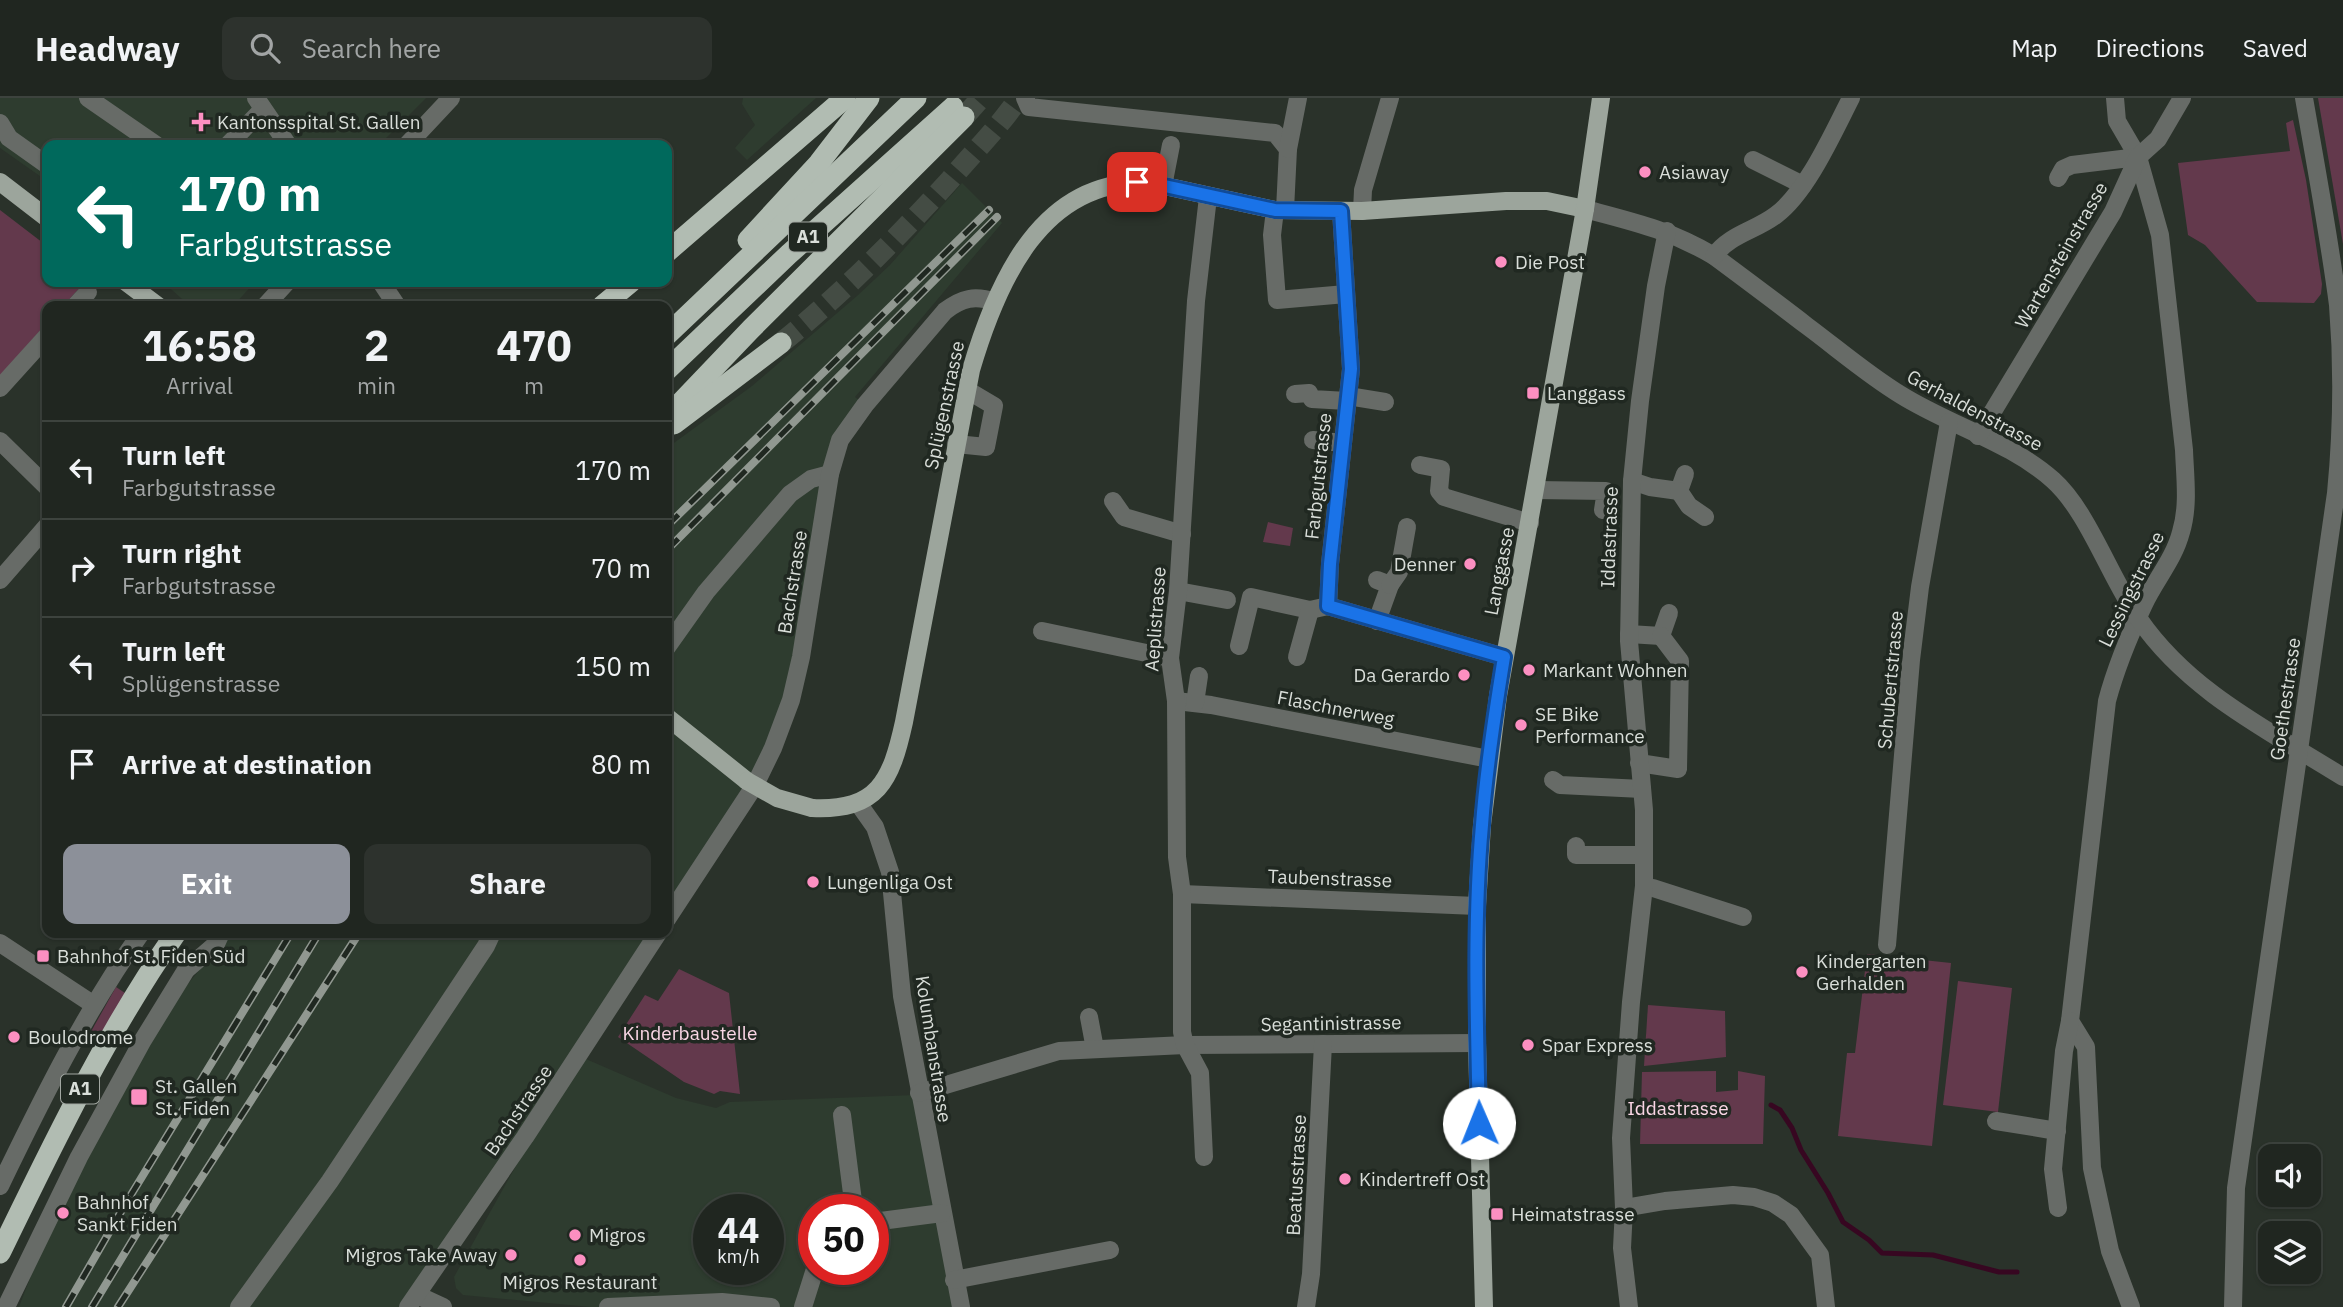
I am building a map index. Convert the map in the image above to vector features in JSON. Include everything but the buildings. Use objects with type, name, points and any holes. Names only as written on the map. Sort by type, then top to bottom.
[{"type":"highway","points":[[672,248],[845,98]]},
{"type":"highway","name":"A1","points":[[672,323],[819,163],[869,98]]},
{"type":"highway","name":"A1","points":[[672,330],[916,98]]},
{"type":"highway","name":"A1","points":[[672,365],[789,254],[958,112],[672,412]]},
{"type":"highway","points":[[608,301],[625,287]]},
{"type":"highway","points":[[672,425],[781,343]]},
{"type":"highway","name":"A1","points":[[0,1253],[72,1104],[149,972],[173,938]]},
{"type":"main road","name":"Langgasse","points":[[1484,1307],[1477,906],[1482,825],[1504,657],[1585,209],[1601,98]]},
{"type":"main road","points":[[0,182],[42,214]]},
{"type":"main road","name":"Splügenstrasse","points":[[858,803],[868,797],[885,779],[900,742],[956,444],[983,330],[1009,271],[1044,223],[1085,194],[1122,182],[1151,183],[1280,210],[1362,211],[1506,201],[1546,201],[1585,209]]},
{"type":"main road","points":[[133,287],[151,301]]},
{"type":"main road","points":[[672,721],[753,785],[787,802],[812,808],[836,808],[858,803]]},
{"type":"street","points":[[88,98],[149,140]]},
{"type":"street","points":[[412,140],[452,98]]},
{"type":"street","points":[[1025,98],[1029,107],[1275,133],[1288,149]]},
{"type":"street","points":[[1298,98],[1280,210],[1272,235],[1278,300],[1346,294]]},
{"type":"street","points":[[1362,211],[1363,190],[1390,98]]},
{"type":"street","points":[[1714,256],[1722,244],[1776,215],[1798,195],[1851,98]]},
{"type":"street","name":"Lessingstrasse","points":[[2058,1208],[2053,1170],[2064,1051],[2070,1020],[2107,701],[2116,668],[2144,604],[2177,546],[2182,529],[2185,484],[2184,450],[2160,234],[2138,157],[2117,121],[2115,98]]},
{"type":"street","name":"Wartensteinstrasse","points":[[1978,436],[2113,212],[2138,157],[2158,139],[2182,98]]},
{"type":"street","name":"Goethestrasse","points":[[2233,1307],[2236,1188],[2336,493],[2343,382],[2339,307],[2304,98]]},
{"type":"street","points":[[232,140],[260,103],[285,140]]},
{"type":"street","points":[[0,123],[9,138],[42,161]]},
{"type":"street","points":[[1163,186],[1171,145]]},
{"type":"street","points":[[2058,178],[2063,169],[2072,165],[2138,157]]},
{"type":"street","points":[[1753,160],[1803,185]]},
{"type":"street","name":"Aeplistrasse","points":[[1185,1045],[1182,1032],[1182,894],[1177,858],[1176,701],[1170,658],[1178,591],[1196,301],[1208,197]]},
{"type":"street","name":"Gerhaldenstrasse","points":[[1585,209],[1667,231],[1714,256],[1900,394],[2029,461],[2059,485],[2079,514],[2139,619],[2169,657],[2194,681],[2221,701],[2343,777]]},
{"type":"street","name":"Farbgutstrasse","points":[[1328,606],[1336,566],[1343,443],[1351,369],[1341,211]]},
{"type":"street","name":"Iddastrasse","points":[[1629,1307],[1622,1248],[1624,1208],[1621,1138],[1631,1002],[1644,886],[1642,789],[1629,634],[1632,481],[1656,286],[1667,231]]},
{"type":"street","points":[[270,301],[283,287]]},
{"type":"street","points":[[80,301],[88,292]]},
{"type":"street","name":"Bachstrasse","points":[[672,911],[755,785],[773,748],[791,700],[802,657],[830,474],[834,455],[848,426],[945,311],[958,301],[966,299],[978,298],[995,302]]},
{"type":"street","points":[[0,388],[42,342]]},
{"type":"street","points":[[956,444],[986,447],[993,406],[967,390]]},
{"type":"street","points":[[1295,394],[1309,393],[1312,399],[1347,398],[1385,402]]},
{"type":"street","name":"Schubertstrasse","points":[[1887,945],[1911,660],[1920,587],[1950,422]]},
{"type":"street","points":[[1313,440],[1343,443]]},
{"type":"street","points":[[0,441],[42,482]]},
{"type":"street","points":[[1420,465],[1441,469],[1439,491],[1444,497],[1530,523]]},
{"type":"street","points":[[672,640],[706,592],[781,503],[811,480],[830,474]]},
{"type":"street","points":[[1632,481],[1650,487],[1682,483],[1689,506],[1704,517]]},
{"type":"street","points":[[1536,490],[1606,491],[1603,510]]},
{"type":"street","points":[[1113,501],[1124,517],[1182,534]]},
{"type":"street","points":[[1377,621],[1384,583],[1399,572],[1407,527]]},
{"type":"street","points":[[0,580],[42,532]]},
{"type":"street","points":[[1178,591],[1227,600]]},
{"type":"street","points":[[1239,646],[1251,597],[1310,610],[1328,606],[1504,657]]},
{"type":"street","points":[[1297,657],[1310,610]]},
{"type":"street","points":[[1661,636],[1669,614]]},
{"type":"street","points":[[1042,631],[1170,658]]},
{"type":"street","points":[[1629,634],[1661,636]]},
{"type":"street","points":[[1639,763],[1678,769],[1679,661],[1661,636]]},
{"type":"street","points":[[1195,703],[1199,676]]},
{"type":"street","name":"Flaschnerweg","points":[[1176,701],[1489,759]]},
{"type":"street","points":[[1553,780],[1560,785],[1642,789]]},
{"type":"street","name":"Kolumbanstrasse","points":[[858,803],[875,827],[890,872],[902,996],[961,1307]]},
{"type":"street","points":[[1576,846],[1576,855],[1644,855]]},
{"type":"street","points":[[1653,888],[1680,890],[1742,917]]},
{"type":"street","name":"Taubenstrasse","points":[[1182,894],[1477,906]]},
{"type":"street","points":[[0,1186],[47,1090],[94,1004],[138,938]]},
{"type":"street","points":[[6,1307],[79,1157],[143,1040],[186,970],[216,944],[219,938]]},
{"type":"street","points":[[239,1307],[330,1181],[490,938]]},
{"type":"street","name":"Bachstrasse","points":[[412,1301],[525,1138],[655,938]]},
{"type":"street","points":[[0,943],[94,1004]]},
{"type":"street","points":[[1088,1017],[1096,1049]]},
{"type":"street","points":[[2070,1020],[2086,1047],[2092,1168],[2110,1251],[2131,1307]]},
{"type":"street","name":"Segantinistrasse","points":[[919,1093],[1059,1051],[1185,1045],[1478,1042]]},
{"type":"street","name":"Beatusstrasse","points":[[1306,1307],[1311,1274],[1323,1044]]},
{"type":"street","points":[[1185,1045],[1200,1073],[1204,1157]]},
{"type":"street","points":[[842,1115],[851,1194]]},
{"type":"street","points":[[1996,1121],[2057,1131]]},
{"type":"street","points":[[1624,1208],[1733,1195],[1754,1197],[1773,1203],[1791,1214],[1820,1255],[1826,1307]]},
{"type":"street","points":[[889,1220],[942,1213]]},
{"type":"street","points":[[954,1280],[1110,1250]]},
{"type":"street","points":[[803,1307],[810,1285]]},
{"type":"street","points":[[412,1301],[443,1307]]},
{"type":"street","points":[[608,1307],[722,1302],[771,1307]]},
{"type":"shaded area","name":"Kantonsspital St. Gallen","points":[[0,98],[426,98],[384,140],[42,140],[42,177],[0,148]]},
{"type":"shaded area","points":[[743,98],[816,98],[747,160],[735,148],[755,125],[742,104]]},
{"type":"shaded area","points":[[962,183],[1002,223],[855,397],[865,405],[848,427],[773,748],[672,911],[672,444],[752,386],[890,265]]},
{"type":"shaded area","points":[[169,287],[250,287],[238,301],[184,301]]},
{"type":"shaded area","points":[[226,938],[655,938],[579,1056],[676,1098],[716,1108],[730,1102],[916,1095],[961,1307],[591,1307],[463,1295],[456,1288],[454,1277],[565,1078],[408,1307],[19,1307],[49,1229],[154,1025]]},
{"type":"green space","points":[[2318,98],[2343,98],[2343,244]]},
{"type":"green space","points":[[2293,120],[2306,180],[2322,284],[2321,294],[2314,303],[2257,302],[2205,245],[2188,235],[2178,163],[2290,151],[2286,123]]},
{"type":"green space","points":[[0,210],[42,242],[42,287],[80,287],[68,301],[42,301],[42,329],[0,376]]},
{"type":"green space","points":[[1268,522],[1293,528],[1290,546],[1263,542]]},
{"type":"green space","points":[[1867,954],[1951,963],[1932,1146],[1838,1136],[1847,1053],[1855,1053]]},
{"type":"green space","name":"Kinderbaustelle","points":[[679,969],[729,993],[740,1094],[720,1091],[714,1094],[684,1082],[618,1037],[645,995],[658,1001]]},
{"type":"green space","points":[[1958,981],[2012,988],[1998,1112],[1943,1105]]},
{"type":"green space","points":[[116,987],[128,995],[100,1044],[88,1037]]},
{"type":"green space","points":[[1648,1005],[1725,1011],[1726,1057],[1644,1066]]},
{"type":"green space","name":"Iddastrasse","points":[[1716,1071],[1716,1092],[1738,1090],[1738,1071],[1765,1076],[1763,1144],[1640,1144],[1642,1072]]},
{"type":"waterway","points":[[1771,1105],[1780,1110],[1792,1128],[1801,1150],[1843,1222],[1882,1253],[1933,1255],[1999,1272],[2017,1272]]},
{"type":"tunnel","points":[[964,117],[981,98]]},
{"type":"tunnel","points":[[781,343],[826,305],[889,244],[950,180],[1019,98]]},
{"type":"railway","points":[[672,521],[989,210]]},
{"type":"railway","points":[[672,545],[997,217]]},
{"type":"railway","points":[[66,1307],[126,1203],[288,938]]},
{"type":"railway","points":[[92,1307],[316,938]]},
{"type":"railway","points":[[118,1307],[356,938]]},
{"type":"place","name":"Kantonsspital St. Gallen","points":[[201,122]]},
{"type":"place","name":"Asiaway","points":[[1645,172]]},
{"type":"place","name":"Die Post","points":[[1501,262]]},
{"type":"place","name":"Langgass","points":[[1533,393]]},
{"type":"place","name":"Denner","points":[[1470,564]]},
{"type":"place","name":"Markant Wohnen","points":[[1529,670]]},
{"type":"place","name":"Da Gerardo","points":[[1464,675]]},
{"type":"place","name":"SE Bike Performance","points":[[1521,725]]},
{"type":"place","name":"Lungenliga Ost","points":[[813,882]]},
{"type":"place","name":"Bahnhof St. Fiden Süd","points":[[43,956]]},
{"type":"place","name":"Kindergarten Gerhalden","points":[[1802,972]]},
{"type":"place","name":"Boulodrome","points":[[14,1037]]},
{"type":"place","name":"Spar Express","points":[[1528,1045]]},
{"type":"place","name":"St. Gallen St. Fiden","points":[[139,1097]]},
{"type":"place","name":"Kindertreff Ost","points":[[1345,1179]]},
{"type":"place","name":"Bahnhof Sankt Fiden","points":[[63,1213]]},
{"type":"place","name":"Heimatstrasse","points":[[1497,1214]]},
{"type":"place","name":"Migros","points":[[575,1235]]},
{"type":"place","name":"Migros Take Away","points":[[511,1255]]},
{"type":"place","name":"Migros Restaurant","points":[[580,1260]]},
{"type":"route","points":[[1137,182],[1275,210],[1341,211],[1351,369],[1328,606],[1504,657],[1489,759],[1477,906],[1479,1123]]}]
